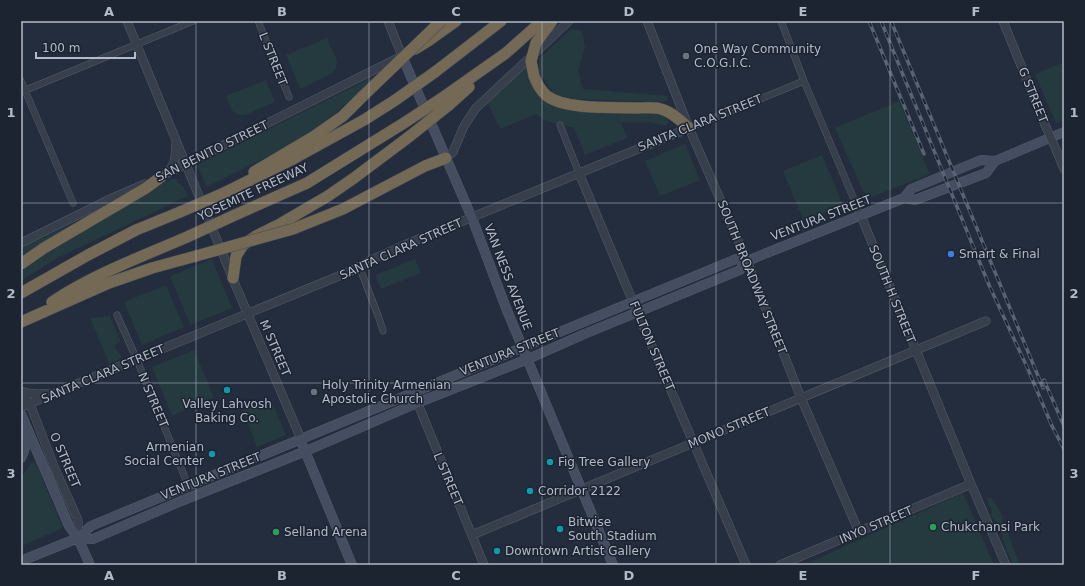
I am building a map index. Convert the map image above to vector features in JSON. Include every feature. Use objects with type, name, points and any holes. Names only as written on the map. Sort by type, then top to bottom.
[{"type":"highway","points":[[224,193],[259,168],[313,137],[343,116],[441,21]]},
{"type":"highway","points":[[402,56],[428,41],[456,21]]},
{"type":"highway","name":"YOSEMITE FREEWAY","points":[[21,293],[136,230],[224,193],[293,159],[364,120],[435,72],[501,21]]},
{"type":"highway","points":[[232,278],[236,256],[242,244],[328,196],[354,178],[410,136],[447,101],[506,53],[542,21]]},
{"type":"highway","points":[[552,21],[536,43],[531,61],[534,76],[539,88],[548,97],[561,103],[575,106],[660,109],[676,116],[689,128]]},
{"type":"highway","name":"YOSEMITE FREEWAY","points":[[21,322],[70,290],[103,273],[307,183],[404,123],[447,101]]},
{"type":"highway","points":[[21,322],[109,283],[152,268],[293,229],[343,209],[425,166],[446,158]]},
{"type":"highway","points":[[21,264],[44,248],[146,188],[161,177]]},
{"type":"main road","name":"VAN NESS AVENUE","points":[[402,56],[472,218],[506,308],[613,565]]},
{"type":"main road","name":"VENTURA STREET","points":[[21,561],[78,538],[89,527],[736,259],[747,260],[861,216],[904,198],[911,189],[981,160],[995,161],[1064,132]]},
{"type":"main road","name":"VENTURA STREET","points":[[904,198],[915,200],[986,173],[995,161]]},
{"type":"main road","name":"VENTURA STREET","points":[[78,538],[93,539],[181,501],[306,451],[417,403],[528,359],[740,270],[747,260]]},
{"type":"main road","name":"O STREET","points":[[21,414],[69,526],[78,538],[90,565]]},
{"type":"main road","points":[[21,458],[27,443],[27,428]]},
{"type":"main road","name":"M STREET","points":[[301,439],[352,565]]},
{"type":"main road","points":[[21,458],[26,454],[38,454]]},
{"type":"street","name":"M STREET","points":[[127,21],[232,278],[301,439]]},
{"type":"street","points":[[23,91],[193,21]]},
{"type":"street","name":"L STREET","points":[[258,21],[288,97]]},
{"type":"street","name":"VAN NESS AVENUE","points":[[388,21],[402,56]]},
{"type":"street","points":[[446,158],[453,152],[464,126],[476,108],[569,21]]},
{"type":"street","name":"SOUTH BROADWAY STREET","points":[[647,21],[689,128],[747,260],[801,398],[858,532]]},
{"type":"street","name":"SOUTH H STREET","points":[[781,21],[804,81],[1006,565]]},
{"type":"street","name":"G STREET","points":[[1003,21],[1064,169]]},
{"type":"street","name":"SAN BENITO STREET","points":[[21,243],[108,200],[161,177],[402,56]]},
{"type":"street","points":[[21,81],[23,91],[73,203]]},
{"type":"street","name":"SANTA CLARA STREET","points":[[21,407],[192,336],[248,315],[351,271],[383,254],[579,172],[804,81]]},
{"type":"street","name":"FULTON STREET","points":[[560,126],[633,302],[746,565]]},
{"type":"street","points":[[161,177],[173,166],[177,142]]},
{"type":"street","points":[[359,266],[383,331]]},
{"type":"street","name":"N STREET","points":[[116,315],[137,360],[188,486]]},
{"type":"street","name":"MONO STREET","points":[[472,535],[986,321]]},
{"type":"street","name":"L STREET","points":[[413,392],[484,565]]},
{"type":"street","points":[[21,393],[33,395],[42,393],[51,394]]},
{"type":"street","name":"O STREET","points":[[21,393],[30,404],[55,469],[78,520],[78,538]]},
{"type":"street","name":"INYO STREET","points":[[780,565],[971,484]]},
{"type":"green space","points":[[571,29],[582,31],[585,47],[578,71],[583,89],[667,96],[668,100],[663,102],[571,99],[553,93],[539,71],[539,59]]},
{"type":"green space","points":[[327,38],[337,60],[336,69],[332,73],[300,89],[286,55]]},
{"type":"green space","points":[[1064,62],[1064,120],[1056,123],[1035,74]]},
{"type":"green space","points":[[526,68],[543,99],[664,115],[669,123],[666,126],[651,122],[621,122],[627,138],[585,155],[574,128],[546,121],[536,114],[500,129],[487,101]]},
{"type":"green space","points":[[383,72],[339,109],[299,138],[274,153],[207,187],[197,167],[199,164]]},
{"type":"green space","points":[[266,80],[275,102],[245,115],[234,113],[226,96]]},
{"type":"green space","points":[[899,101],[930,174],[872,197],[863,191],[835,128]]},
{"type":"green space","points":[[685,144],[700,180],[660,196],[645,161]]},
{"type":"green space","points":[[822,155],[843,205],[804,221],[783,171]]},
{"type":"green space","points":[[172,179],[178,179],[177,182],[183,186],[188,196],[57,258],[21,281],[21,272],[67,239]]},
{"type":"green space","points":[[86,218],[45,241],[21,257],[21,248]]},
{"type":"green space","points":[[212,259],[232,308],[190,325],[170,276]]},
{"type":"green space","points":[[415,259],[421,273],[381,289],[375,275]]},
{"type":"green space","points":[[166,285],[184,327],[142,345],[124,302]]},
{"type":"green space","points":[[110,316],[121,342],[116,344],[115,349],[119,352],[122,358],[109,364],[90,318]]},
{"type":"green space","points":[[194,350],[214,398],[172,416],[152,367]]},
{"type":"green space","points":[[271,400],[286,435],[257,447],[243,410]]},
{"type":"green space","points":[[35,462],[63,528],[21,546],[21,478],[31,463]]},
{"type":"green space","name":"Chukchansi Park","points":[[963,493],[994,565],[813,565],[812,561]]},
{"type":"green space","points":[[990,497],[1003,516],[1002,522],[1021,565],[1013,565],[1001,532],[991,515],[992,510],[987,499]]},
{"type":"railway","points":[[869,21],[924,154]]},
{"type":"railway","points":[[881,21],[989,285],[1027,367],[1052,426],[1064,449]]},
{"type":"railway","points":[[891,21],[1043,388]]},
{"type":"railway","points":[[1044,380],[1064,426]]},
{"type":"place","name":"One Way Community C.O.G.I.C.","points":[[686,56]]},
{"type":"place","name":"Smart & Final","points":[[951,254]]},
{"type":"place","name":"Valley Lahvosh Baking Co.","points":[[227,390]]},
{"type":"place","name":"Holy Trinity Armenian Apostolic Church","points":[[314,392]]},
{"type":"place","name":"Armenian Social Center","points":[[212,454]]},
{"type":"place","name":"Fig Tree Gallery","points":[[550,462]]},
{"type":"place","name":"Corridor 2122","points":[[530,491]]},
{"type":"place","name":"Chukchansi Park","points":[[933,527]]},
{"type":"place","name":"Bitwise South Stadium","points":[[560,529]]},
{"type":"place","name":"Selland Arena","points":[[276,532]]},
{"type":"place","name":"Downtown Artist Gallery","points":[[497,551]]}]
